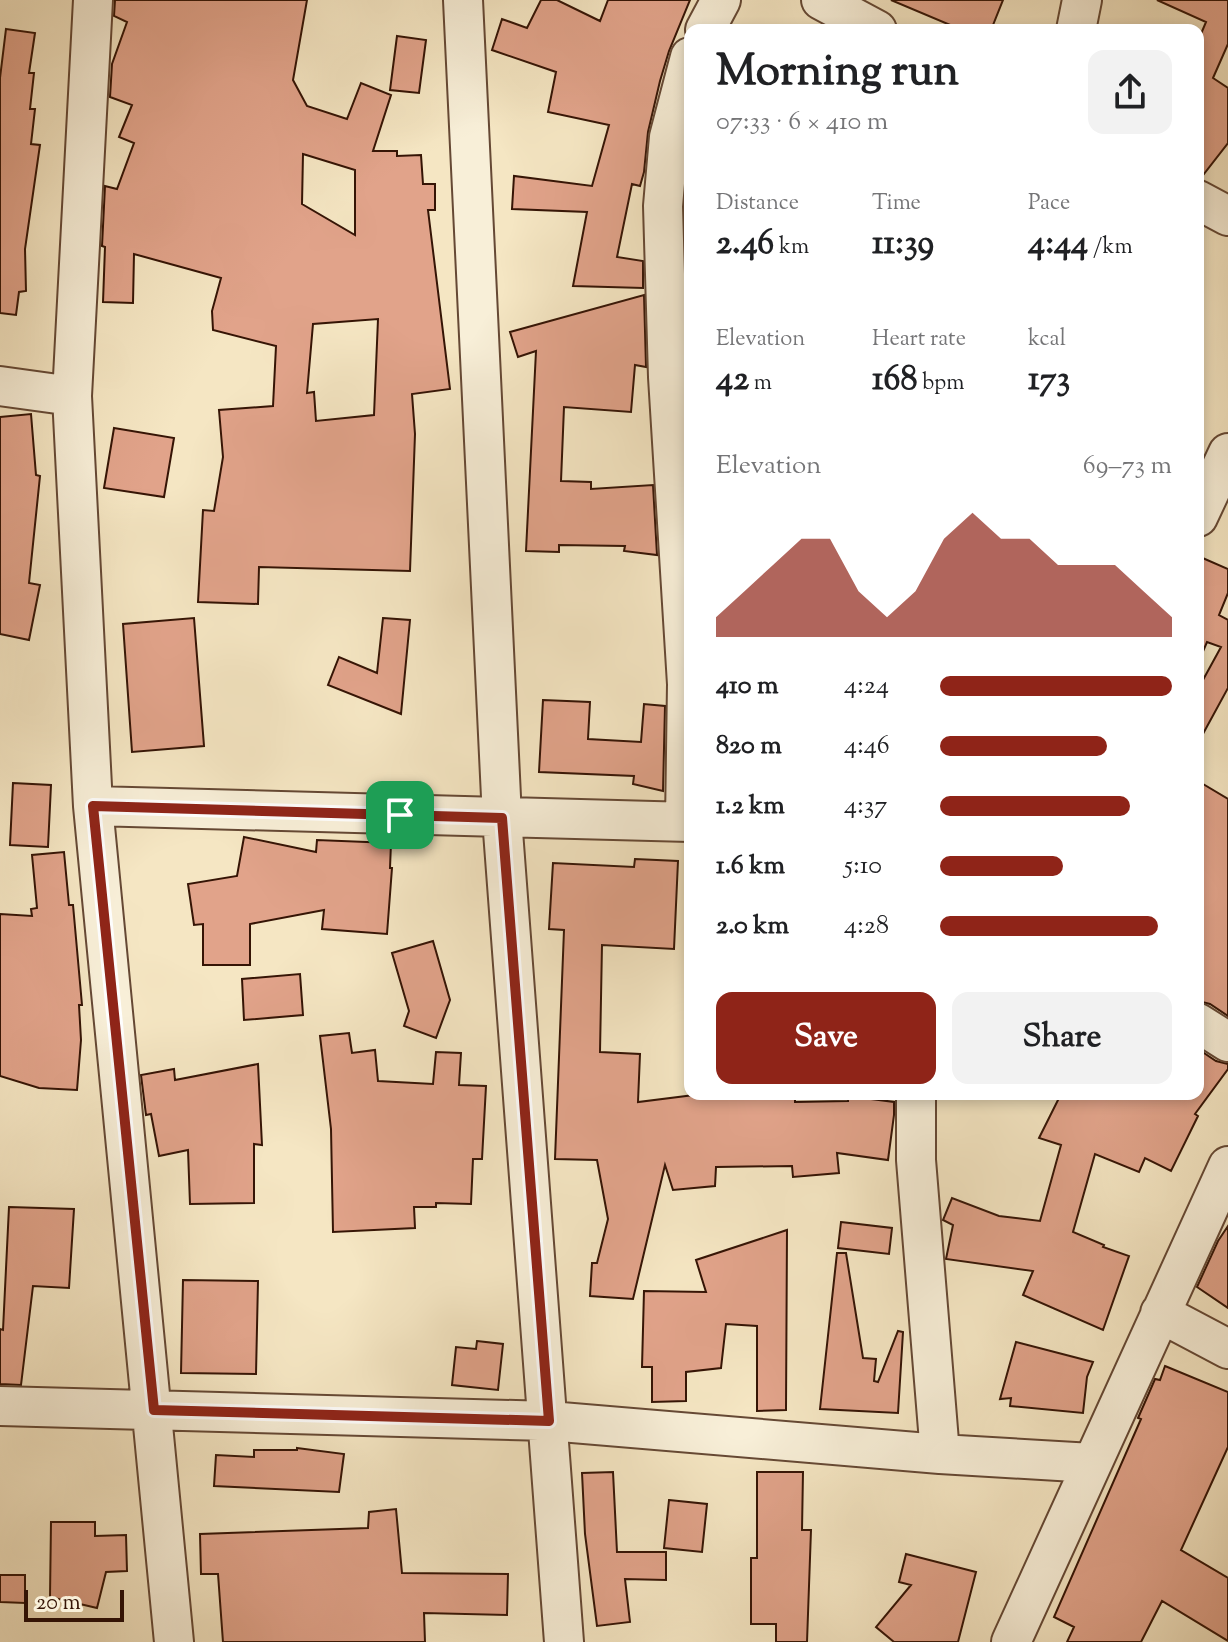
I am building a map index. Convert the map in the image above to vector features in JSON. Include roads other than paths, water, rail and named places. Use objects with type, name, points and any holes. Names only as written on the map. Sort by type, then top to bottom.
[{"type":"street","points":[[93,0],[72,396],[93,806],[154,1410],[174,1642]]},
{"type":"street","points":[[463,0],[502,818],[564,1642]]},
{"type":"street","points":[[708,24],[721,0]]},
{"type":"street","points":[[821,0],[866,24]]},
{"type":"street","points":[[1077,24],[1082,0]]},
{"type":"street","points":[[684,80],[669,137],[663,206],[668,377],[684,636]]},
{"type":"street","points":[[1204,203],[1228,216]]},
{"type":"street","points":[[0,386],[72,396]]},
{"type":"street","points":[[1204,504],[1228,453]]},
{"type":"street","points":[[93,806],[684,822]]},
{"type":"street","points":[[1204,1027],[1228,1042]]},
{"type":"street","points":[[916,1100],[916,1160],[940,1454]]},
{"type":"street","points":[[1011,1642],[1228,1166]]},
{"type":"street","points":[[1160,1313],[1228,1349]]},
{"type":"street","points":[[0,1406],[549,1421],[940,1454],[1092,1463]]}]
